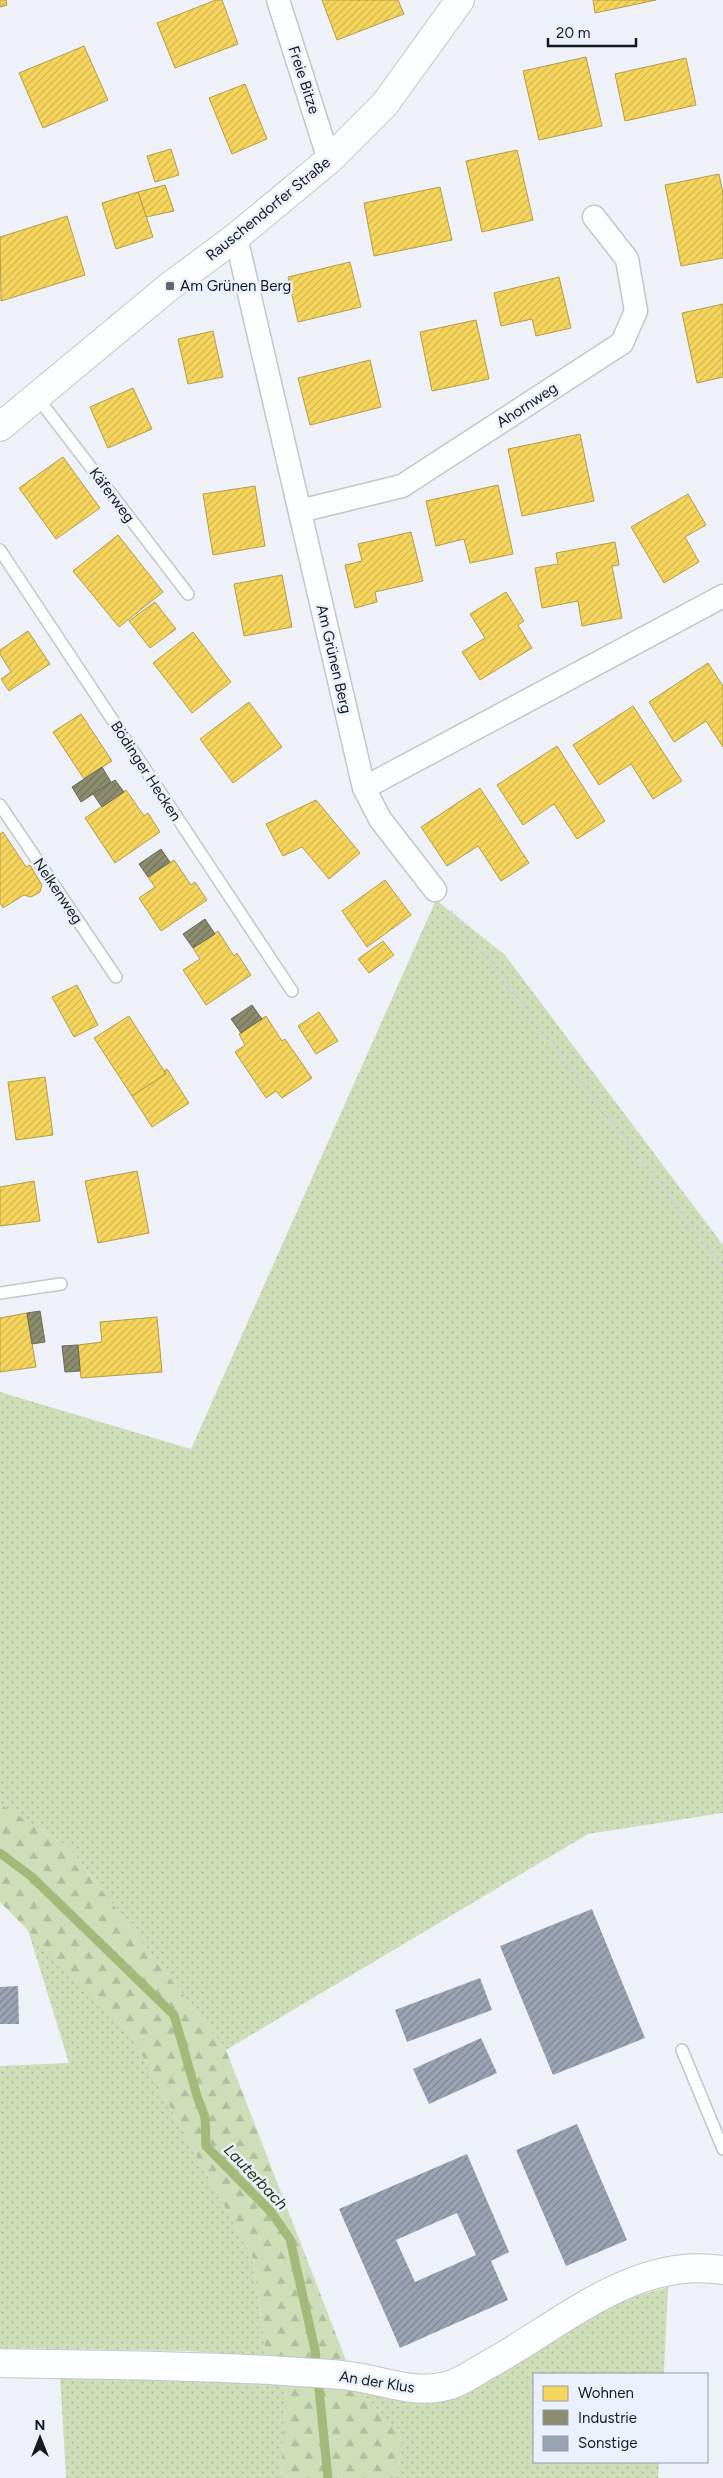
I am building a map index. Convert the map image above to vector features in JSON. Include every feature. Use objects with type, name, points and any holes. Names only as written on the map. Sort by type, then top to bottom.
[{"type":"street","name":"Freie Bitze","points":[[278,0],[329,160]]},
{"type":"street","name":"Rauschendorfer Straße","points":[[0,427],[36,395],[170,286],[236,238],[329,160],[385,104],[460,0]]},
{"type":"street","name":"Ahornweg","points":[[300,512],[402,486],[622,343],[636,311],[627,259],[594,217]]},
{"type":"street","name":"Am Grünen Berg","points":[[236,238],[364,788],[380,819],[435,890]]},
{"type":"street","points":[[364,788],[723,596]]},
{"type":"street","name":"An der Klus","points":[[0,2363],[283,2371],[356,2377],[420,2389],[450,2385],[532,2339],[594,2299],[641,2277],[694,2267],[723,2270]]},
{"type":"lane","name":"Käferweg","points":[[36,395],[188,594]]},
{"type":"lane","name":"Bödinger Hecken","points":[[0,550],[292,991]]},
{"type":"lane","name":"Nelkenweg","points":[[0,804],[116,977]]},
{"type":"lane","points":[[0,1293],[61,1284]]},
{"type":"lane","points":[[682,2050],[723,2149]]},
{"type":"path","points":[[435,890],[723,1267]]},
{"type":"green space","points":[[436,900],[505,955],[723,1245],[723,1813],[588,1834],[226,2050],[69,1848],[0,1804],[0,1392],[191,1449]]},
{"type":"green space","points":[[0,1804],[69,1848],[226,2050],[347,2363],[266,2356],[253,2258],[128,2030],[0,1902]]},
{"type":"green space","points":[[27,1927],[128,2030],[253,2258],[266,2356],[187,2351],[0,2348],[0,2066],[69,2063]]},
{"type":"green space","points":[[668,2287],[664,2373],[533,2373],[533,2463],[659,2463],[658,2478],[396,2478],[403,2440],[359,2389],[416,2403],[452,2398],[551,2343],[612,2303]]},
{"type":"green space","points":[[60,2374],[286,2383],[281,2478],[66,2478]]},
{"type":"green space","points":[[286,2383],[359,2389],[403,2440],[396,2478],[281,2478]]},
{"type":"building: Wohnen","points":[[0,0],[6,0],[7,5],[0,7]]},
{"type":"building: Wohnen","points":[[216,0],[222,0],[238,44],[175,68],[157,23]]},
{"type":"building: Wohnen","points":[[322,0],[398,0],[404,14],[337,40]]},
{"type":"building: Wohnen","points":[[593,0],[656,0],[595,13]]},
{"type":"building: Wohnen","points":[[84,46],[108,100],[43,128],[19,73]]},
{"type":"building: Wohnen","points":[[586,57],[602,126],[539,140],[523,71]]},
{"type":"building: Wohnen","points":[[686,58],[696,105],[625,121],[615,74]]},
{"type":"building: Wohnen","points":[[245,84],[267,139],[232,154],[209,98]]},
{"type":"building: Wohnen","points":[[171,149],[179,175],[155,182],[147,156]]},
{"type":"building: Wohnen","points":[[517,150],[533,220],[482,232],[466,161]]},
{"type":"building: Wohnen","points":[[719,174],[723,194],[723,258],[681,266],[665,185]]},
{"type":"building: Wohnen","points":[[165,185],[174,211],[146,217],[138,192]]},
{"type":"building: Wohnen","points":[[440,187],[452,240],[374,256],[364,203]]},
{"type":"building: Wohnen","points":[[138,192],[153,237],[116,249],[102,203]]},
{"type":"building: Wohnen","points":[[67,216],[85,275],[1,301],[0,237]]},
{"type":"building: Wohnen","points":[[350,262],[361,307],[298,322],[288,277]]},
{"type":"building: Wohnen","points":[[559,277],[571,328],[536,336],[532,319],[501,326],[494,293]]},
{"type":"building: Wohnen","points":[[723,304],[723,377],[697,383],[682,313]]},
{"type":"building: Wohnen","points":[[476,320],[489,379],[432,391],[420,332]]},
{"type":"building: Wohnen","points":[[213,331],[223,377],[188,384],[178,339]]},
{"type":"building: Wohnen","points":[[370,360],[381,407],[310,425],[298,378]]},
{"type":"building: Wohnen","points":[[133,388],[152,429],[108,448],[90,407]]},
{"type":"building: Wohnen","points":[[580,434],[594,501],[522,516],[508,449]]},
{"type":"building: Wohnen","points":[[63,457],[100,508],[56,539],[19,488]]},
{"type":"building: Wohnen","points":[[498,485],[513,554],[470,563],[464,539],[436,546],[426,501]]},
{"type":"building: Wohnen","points":[[255,486],[265,546],[213,555],[203,494]]},
{"type":"building: Wohnen","points":[[688,494],[706,525],[685,537],[699,562],[664,583],[631,527]]},
{"type":"building: Wohnen","points":[[411,532],[423,581],[375,592],[377,602],[355,608],[345,565],[362,561],[358,544]]},
{"type":"building: Wohnen","points":[[118,535],[163,592],[119,627],[73,571]]},
{"type":"building: Wohnen","points":[[615,542],[619,565],[612,566],[622,618],[582,626],[578,601],[542,608],[535,568],[558,564],[556,553]]},
{"type":"building: Wohnen","points":[[282,575],[292,627],[244,636],[234,584]]},
{"type":"building: Wohnen","points":[[506,592],[524,621],[518,625],[532,648],[480,680],[462,652],[485,638],[470,614]]},
{"type":"building: Wohnen","points":[[155,602],[176,629],[150,648],[129,621]]},
{"type":"building: Wohnen","points":[[28,631],[50,664],[9,691],[1,679],[11,672],[0,654],[0,650]]},
{"type":"building: Wohnen","points":[[193,632],[231,682],[192,713],[153,663]]},
{"type":"building: Wohnen","points":[[708,663],[723,686],[723,747],[706,721],[674,742],[649,702]]},
{"type":"building: Wohnen","points":[[249,702],[282,747],[233,783],[200,739]]},
{"type":"building: Wohnen","points":[[633,706],[682,781],[653,799],[631,764],[599,785],[573,745]]},
{"type":"building: Wohnen","points":[[81,714],[112,761],[84,779],[53,732]]},
{"type":"building: Wohnen","points":[[557,746],[605,821],[577,839],[554,804],[523,825],[497,785]]},
{"type":"building: Wohnen","points":[[480,788],[529,863],[501,881],[478,846],[447,866],[421,827]]},
{"type":"building: Wohnen","points":[[126,790],[144,816],[148,813],[160,832],[115,863],[85,818]]},
{"type":"building: Wohnen","points":[[316,800],[360,853],[329,879],[302,847],[283,856],[266,824]]},
{"type":"building: Wohnen","points":[[3,832],[26,867],[30,865],[42,885],[40,892],[31,897],[24,895],[3,908],[0,903],[0,834]]},
{"type":"building: Wohnen","points":[[174,860],[191,885],[195,882],[207,900],[161,931],[139,898],[155,887],[148,877]]},
{"type":"building: Wohnen","points":[[385,880],[411,915],[367,947],[342,911]]},
{"type":"building: Wohnen","points":[[218,931],[234,956],[237,953],[251,975],[206,1005],[183,970],[200,959],[193,948]]},
{"type":"building: Wohnen","points":[[383,941],[394,955],[369,973],[358,959]]},
{"type":"building: Wohnen","points":[[77,985],[98,1025],[74,1037],[52,997]]},
{"type":"building: Wohnen","points":[[319,1012],[338,1041],[316,1054],[298,1026]]},
{"type":"building: Wohnen","points":[[129,1016],[166,1074],[132,1096],[94,1038]]},
{"type":"building: Wohnen","points":[[266,1016],[282,1041],[285,1039],[312,1078],[282,1098],[276,1091],[266,1098],[235,1052],[245,1045],[239,1034]]},
{"type":"building: Wohnen","points":[[167,1069],[189,1103],[152,1127],[132,1096],[166,1074],[164,1071]]},
{"type":"building: Wohnen","points":[[45,1077],[53,1135],[16,1140],[8,1082]]},
{"type":"building: Wohnen","points":[[137,1171],[149,1233],[98,1243],[85,1181]]},
{"type":"building: Wohnen","points":[[34,1181],[40,1221],[0,1226],[0,1187]]},
{"type":"building: Wohnen","points":[[27,1313],[36,1367],[0,1372],[0,1318]]},
{"type":"building: Wohnen","points":[[157,1317],[162,1372],[81,1378],[78,1345],[102,1342],[100,1322]]},
{"type":"building: Industrie","points":[[102,767],[111,782],[81,802],[72,787]]},
{"type":"building: Industrie","points":[[115,780],[124,792],[102,807],[93,794]]},
{"type":"building: Industrie","points":[[161,849],[170,862],[148,877],[139,864]]},
{"type":"building: Industrie","points":[[205,919],[215,934],[193,948],[183,934]]},
{"type":"building: Industrie","points":[[252,1005],[262,1019],[241,1033],[231,1019]]},
{"type":"building: Industrie","points":[[40,1311],[45,1342],[32,1344],[27,1313]]},
{"type":"building: Industrie","points":[[78,1345],[80,1371],[65,1372],[62,1346]]},
{"type":"building: Sonstige","points":[[592,1909],[645,2038],[553,2075],[500,1946]]},
{"type":"building: Sonstige","points":[[480,1978],[492,2010],[407,2042],[395,2010]]},
{"type":"building: Sonstige","points":[[18,1986],[19,2024],[0,2024],[0,1987]]},
{"type":"building: Sonstige","points":[[481,2038],[497,2073],[429,2104],[413,2069]]},
{"type":"building: Sonstige","points":[[577,2124],[627,2240],[566,2266],[516,2150]]},
{"type":"building: Sonstige","points":[[467,2154],[509,2252],[491,2261],[508,2300],[400,2348],[339,2209]],"holes":[[[457,2213],[476,2255],[415,2282],[396,2240]]]},
{"type":"waterway","name":"Lauterbach","points":[[0,1853],[32,1877],[174,2015],[197,2096],[205,2117],[206,2146],[271,2212],[290,2239],[315,2350],[328,2478]]},
{"type":"place","name":"Am Grünen Berg","points":[[170,286]]}]
